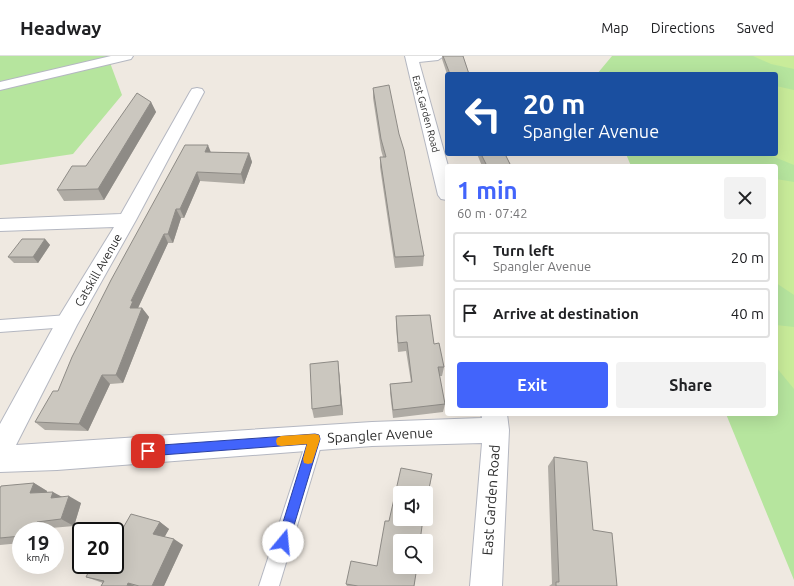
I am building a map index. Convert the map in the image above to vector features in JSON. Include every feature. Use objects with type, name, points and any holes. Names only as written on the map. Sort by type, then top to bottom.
[{"type":"street","points":[[0,86],[127,56]]},
{"type":"street","points":[[411,57],[438,56]]},
{"type":"street","name":"East Garden Road","points":[[411,57],[445,187]]},
{"type":"street","name":"Catskill Avenue","points":[[0,450],[68,321],[127,220],[197,92]]},
{"type":"street","points":[[0,225],[127,220]]},
{"type":"street","name":"East Garden Road","points":[[486,586],[495,422]]},
{"type":"street","name":"Spangler Avenue","points":[[0,459],[57,457],[315,439],[495,422]]},
{"type":"lane","points":[[0,326],[68,321]]},
{"type":"lane","points":[[269,586],[315,439]]},
{"type":"green space","points":[[0,56],[130,56],[109,60],[122,95],[73,154],[0,165]]},
{"type":"green space","points":[[612,56],[794,56],[794,580],[727,416],[778,416],[778,164],[630,164],[627,156],[778,156],[778,72],[599,72]]},
{"type":"green space","points":[[753,56],[794,56],[794,69],[771,64]]},
{"type":"green space","points":[[778,86],[794,90],[794,165],[772,156],[778,156]]},
{"type":"green space","points":[[778,179],[794,182],[794,295],[778,284]]},
{"type":"green space","points":[[778,325],[794,327],[794,389],[778,369]]},
{"type":"building","points":[[443,56],[463,56],[468,72],[449,72]]},
{"type":"building","points":[[389,85],[399,134],[404,150],[424,256],[395,257],[380,157],[386,157],[381,139],[373,88]]},
{"type":"building","points":[[137,93],[151,102],[98,189],[57,190],[72,166],[86,166]]},
{"type":"building","points":[[185,145],[208,145],[205,152],[249,153],[241,174],[197,172],[180,209],[176,209],[168,234],[164,234],[131,301],[133,301],[130,308],[142,308],[116,375],[102,375],[79,424],[35,422],[53,391],[58,391],[72,357],[111,280]]},
{"type":"building","points":[[482,156],[506,156],[510,164],[486,164]]},
{"type":"building","points":[[22,239],[45,239],[33,257],[8,257]]},
{"type":"building","points":[[430,315],[434,344],[439,343],[444,367],[438,367],[445,404],[393,410],[390,384],[412,382],[407,342],[398,343],[396,316]]},
{"type":"building","points":[[338,361],[341,405],[312,409],[310,364]]},
{"type":"building","points":[[554,457],[587,462],[593,530],[612,533],[617,586],[556,586],[556,582],[559,582]]},
{"type":"building","points":[[401,468],[432,474],[430,486],[397,486]]},
{"type":"building","points":[[34,483],[30,493],[53,492],[51,498],[69,496],[61,519],[37,522],[12,522],[12,537],[0,538],[1,486]]},
{"type":"building","points":[[393,503],[393,526],[422,526],[421,534],[393,534],[393,574],[416,574],[414,586],[358,586],[346,584],[351,561],[377,566],[385,521],[389,521]]},
{"type":"building","points":[[131,514],[160,522],[153,534],[174,539],[152,586],[139,586],[128,583],[127,586],[101,586],[104,581],[86,577],[88,574],[124,574],[124,526]]},
{"type":"slow traffic","points":[[281,441],[315,439],[308,459]]},
{"type":"route","points":[[148,451],[315,439],[283,542]]}]
